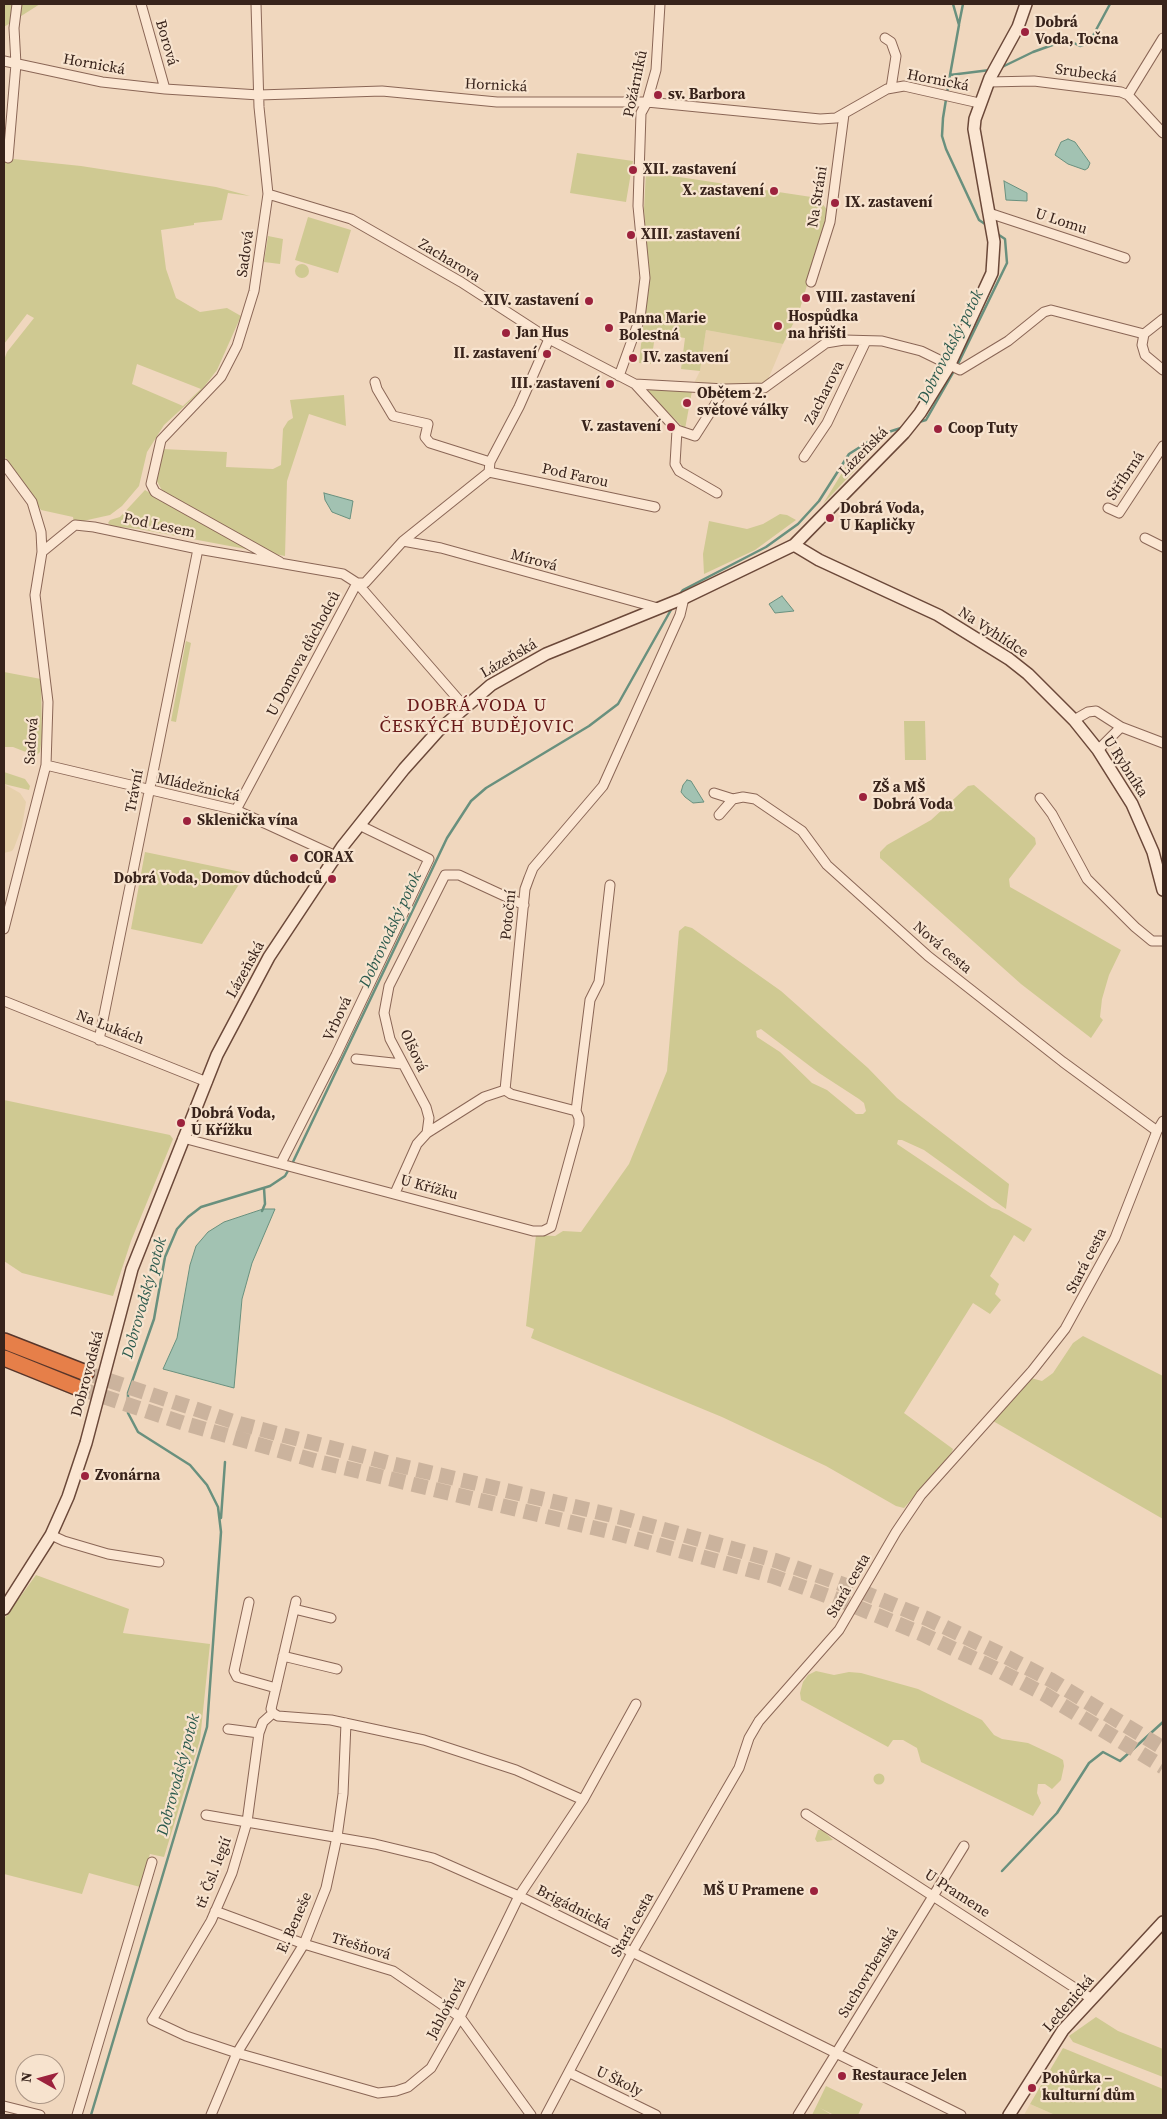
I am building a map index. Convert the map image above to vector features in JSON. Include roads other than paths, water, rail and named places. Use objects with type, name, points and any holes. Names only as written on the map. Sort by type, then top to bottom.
[{"type":"highway","points":[[4,1341],[86,1373]]},
{"type":"highway","points":[[4,1358],[81,1389]]},
{"type":"street","points":[[8,158],[16,64],[14,28],[17,4]]},
{"type":"street","name":"Borová","points":[[140,4],[165,89]]},
{"type":"street","name":"Sadová","points":[[167,499],[155,492],[151,484],[161,440],[221,377],[241,334],[254,291],[268,194],[259,95],[256,4]]},
{"type":"street","name":"Požárníků","points":[[619,376],[640,318],[645,278],[638,206],[641,113],[647,102],[656,70],[660,4]]},
{"type":"street","points":[[954,367],[992,273],[994,242],[974,128],[980,103],[1018,27],[1026,4]]},
{"type":"street","points":[[885,38],[891,42],[896,56],[891,88]]},
{"type":"street","points":[[1128,95],[1163,38]]},
{"type":"street","name":"Hornická","points":[[4,61],[102,82],[165,89],[259,95],[382,91],[497,102],[647,102],[820,119],[836,118],[891,88],[904,86],[980,103]]},
{"type":"street","name":"Srubecká","points":[[990,80],[1034,81],[1121,92],[1128,95],[1163,133]]},
{"type":"street","name":"Na Stráni","points":[[810,282],[830,222],[844,114]]},
{"type":"street","name":"Zacharova","points":[[268,194],[351,219],[461,282],[549,339],[635,384],[677,430]]},
{"type":"street","name":"U Lomu","points":[[990,217],[1125,258]]},
{"type":"street","points":[[954,367],[1008,341],[1046,311],[1057,310],[1144,334]]},
{"type":"street","points":[[1163,319],[1144,334],[1142,345],[1146,354],[1156,366],[1163,370]]},
{"type":"street","points":[[489,472],[490,462],[519,407],[549,339]]},
{"type":"street","name":"Zacharova","points":[[635,384],[725,389],[764,388],[826,343],[866,340],[882,341],[921,351],[954,367]]},
{"type":"street","name":"Zacharova","points":[[804,457],[827,423],[866,340]]},
{"type":"street","name":"Lázeňská","points":[[183,1138],[218,1055],[269,957],[336,856],[359,825],[404,769],[438,731],[464,706],[492,686],[546,654],[684,598],[794,545],[853,482],[904,433],[954,367]]},
{"type":"street","points":[[375,382],[377,389],[393,416],[428,424],[425,437],[430,443],[490,462]]},
{"type":"street","points":[[717,493],[693,481],[679,471],[675,464],[677,430],[695,436],[725,389]]},
{"type":"street","name":"Stříbrná","points":[[1108,508],[1118,513],[1163,446]]},
{"type":"street","name":"Sadová","points":[[4,464],[36,511],[41,532],[42,552],[35,595],[48,702],[46,765],[4,929]]},
{"type":"street","name":"Pod Farou","points":[[489,472],[655,508]]},
{"type":"street","name":"U Domova důchodců","points":[[236,810],[357,583],[365,583],[404,541],[489,472]]},
{"type":"street","name":"Pod Lesem","points":[[167,499],[280,562]]},
{"type":"street","name":"Pod Lesem","points":[[42,552],[75,526],[94,527],[198,549],[343,574],[357,583],[464,706]]},
{"type":"street","points":[[1145,538],[1163,547]]},
{"type":"street","name":"Mírová","points":[[404,541],[441,548],[658,608]]},
{"type":"street","name":"Na Vyhlídce","points":[[794,545],[819,560],[925,608],[1009,659],[1028,674],[1074,720]]},
{"type":"street","name":"Trávní","points":[[99,1040],[198,549]]},
{"type":"street","name":"Potoční","points":[[505,1090],[525,889],[533,868],[603,786],[680,615],[684,598]]},
{"type":"street","points":[[1074,720],[1088,712],[1096,711],[1121,727],[1163,743]]},
{"type":"street","name":"U Rybníka","points":[[1074,720],[1098,750],[1132,804],[1153,852],[1163,890]]},
{"type":"street","points":[[1098,750],[1121,727]]},
{"type":"street","name":"Mládežnická","points":[[46,765],[236,810],[336,856]]},
{"type":"street","name":"Nová cesta","points":[[714,793],[732,799],[743,797],[755,799],[802,831],[827,865],[928,956],[1063,1062],[1157,1131]]},
{"type":"street","points":[[1040,798],[1052,814],[1087,879],[1136,928],[1152,941],[1163,941]]},
{"type":"street","points":[[719,815],[732,799]]},
{"type":"street","name":"Vrbová","points":[[282,1163],[336,1055],[429,859],[359,825]]},
{"type":"street","name":"Olšová","points":[[427,1133],[429,1118],[426,1107],[390,1039],[384,1013],[389,986],[442,878],[449,874],[458,874],[524,905]]},
{"type":"street","name":"U Křížku","points":[[183,1138],[302,1168],[533,1231],[543,1231],[551,1227],[579,1125],[579,1118],[576,1112],[590,1000],[600,982],[610,884]]},
{"type":"street","name":"Na Lukách","points":[[4,1001],[207,1082]]},
{"type":"street","points":[[356,1059],[402,1064]]},
{"type":"street","points":[[395,1193],[417,1144],[427,1133],[484,1097],[505,1090],[511,1094],[576,1112]]},
{"type":"street","name":"Stará cesta","points":[[546,2115],[570,2073],[632,1953],[739,1768],[749,1738],[759,1720],[839,1630],[896,1532],[921,1495],[1032,1371],[1065,1329],[1116,1238],[1157,1131],[1163,1121]]},
{"type":"street","name":"Dobrovodská","points":[[4,1609],[54,1537],[79,1466],[132,1270],[183,1138]]},
{"type":"street","points":[[54,1537],[108,1554],[159,1562]]},
{"type":"street","points":[[249,1602],[234,1671],[237,1677],[276,1688]]},
{"type":"street","points":[[330,1618],[295,1605],[271,1709],[273,1714],[346,1723],[450,1748],[516,1770],[583,1800]]},
{"type":"street","points":[[283,1656],[337,1669]]},
{"type":"street","name":"Jabloňová","points":[[152,2020],[186,2036],[237,2053],[368,2092],[389,2092],[408,2087],[431,2068],[460,2017],[519,1896],[583,1800],[636,1704]]},
{"type":"street","name":"tř. Čsl. legií","points":[[152,2020],[215,1911],[232,1873],[247,1822],[259,1733],[263,1722],[273,1714]]},
{"type":"street","name":"E. Beneše","points":[[210,2115],[237,2053],[304,1944],[326,1888],[344,1794],[346,1723]]},
{"type":"street","points":[[228,1729],[259,1733]]},
{"type":"street","name":"U Pramene","points":[[806,1814],[933,1894],[1092,1999]]},
{"type":"street","name":"Brigádnická","points":[[206,1815],[337,1836],[433,1858],[519,1896],[961,2115]]},
{"type":"street","name":"Suchovrbenská","points":[[798,2115],[964,1846]]},
{"type":"street","points":[[77,2115],[152,1862]]},
{"type":"street","name":"Třešňová","points":[[215,1911],[304,1944],[393,1971],[460,2017],[531,2115]]},
{"type":"street","name":"Ledenická","points":[[1009,2115],[1063,2030],[1163,1922]]},
{"type":"street","name":"U Školy","points":[[570,2073],[656,2115]]},
{"type":"street","points":[[4,2106],[40,2115]]},
{"type":"waterway","points":[[950,75],[959,25],[953,4]]},
{"type":"waterway","points":[[959,24],[963,4]]},
{"type":"waterway","name":"Dobrovodský potok","points":[[998,69],[1033,52],[1058,43],[1070,41],[1080,46],[1089,43],[1110,4]]},
{"type":"waterway","name":"Dobrovodský potok","points":[[988,226],[979,220],[946,149],[942,136],[950,75],[990,70]]},
{"type":"waterway","name":"Dobrovodský potok","points":[[957,366],[1007,263],[1005,239],[996,233]]},
{"type":"waterway","name":"Dobrovodský potok","points":[[919,422],[926,420],[954,371]]},
{"type":"waterway","name":"Dobrovodský potok","points":[[680,594],[683,590],[766,547],[798,524],[819,501],[849,454],[879,435],[904,427]]},
{"type":"waterway","name":"Dobrovodský potok","points":[[292,1164],[447,838],[471,801],[486,788],[589,726],[618,704],[672,608]]},
{"type":"waterway","name":"Dobrovodský potok","points":[[91,2115],[207,1727],[221,1532],[218,1507],[207,1485],[190,1465],[138,1432],[128,1413],[128,1393],[154,1319],[165,1257],[177,1229],[201,1207],[270,1186],[285,1176],[289,1169]]},
{"type":"waterway","points":[[262,1211],[265,1204],[264,1188]]},
{"type":"waterway","points":[[221,1518],[225,1462]]},
{"type":"waterway","points":[[1002,1871],[1057,1813],[1089,1763],[1103,1752],[1120,1761],[1163,1722]]},
{"type":"tunnel","points":[[86,1373],[241,1424],[389,1463],[619,1517],[777,1561],[853,1588],[928,1619],[1001,1654],[1051,1680],[1163,1748]]},
{"type":"tunnel","points":[[81,1389],[183,1423],[316,1461],[615,1533],[772,1576],[847,1603],[922,1634],[994,1668],[1044,1694],[1163,1767]]},
{"type":"place","name":"Dobrá Voda, Točna","points":[[1025,32]]},
{"type":"place","name":"sv. Barbora","points":[[658,95]]},
{"type":"place","name":"XII. zastavení","points":[[633,170]]},
{"type":"place","name":"X. zastavení","points":[[774,191]]},
{"type":"place","name":"IX. zastavení","points":[[835,203]]},
{"type":"place","name":"XIII. zastavení","points":[[631,235]]},
{"type":"place","name":"VIII. zastavení","points":[[806,298]]},
{"type":"place","name":"XIV. zastavení","points":[[589,301]]},
{"type":"place","name":"Hospůdka na hřišti","points":[[778,326]]},
{"type":"place","name":"Panna Marie Bolestná","points":[[609,328]]},
{"type":"place","name":"Jan Hus","points":[[506,333]]},
{"type":"place","name":"II. zastavení","points":[[547,354]]},
{"type":"place","name":"IV. zastavení","points":[[633,358]]},
{"type":"place","name":"III. zastavení","points":[[610,384]]},
{"type":"place","name":"Obětem 2. světové války","points":[[687,403]]},
{"type":"place","name":"V. zastavení","points":[[671,427]]},
{"type":"place","name":"Coop Tuty","points":[[938,429]]},
{"type":"place","name":"Dobrá Voda, U Kapličky","points":[[830,518]]},
{"type":"place","name":"ZŠ a MŠ Dobrá Voda","points":[[863,797]]},
{"type":"place","name":"Sklenička vína","points":[[187,821]]},
{"type":"place","name":"CORAX","points":[[294,858]]},
{"type":"place","name":"Dobrá Voda, Domov důchodců","points":[[332,879]]},
{"type":"place","name":"Dobrá Voda, U Křížku","points":[[181,1123]]},
{"type":"place","name":"Zvonárna","points":[[85,1476]]},
{"type":"place","name":"MŠ U Pramene","points":[[814,1891]]},
{"type":"place","name":"Restaurace Jelen","points":[[842,2076]]},
{"type":"place","name":"Pohůrka – kulturní dům","points":[[1032,2088]]},
{"type":"district","name":"DOBRÁ VODA U ČESKÝCH BUDĚJOVIC","points":[[477,716]]}]
